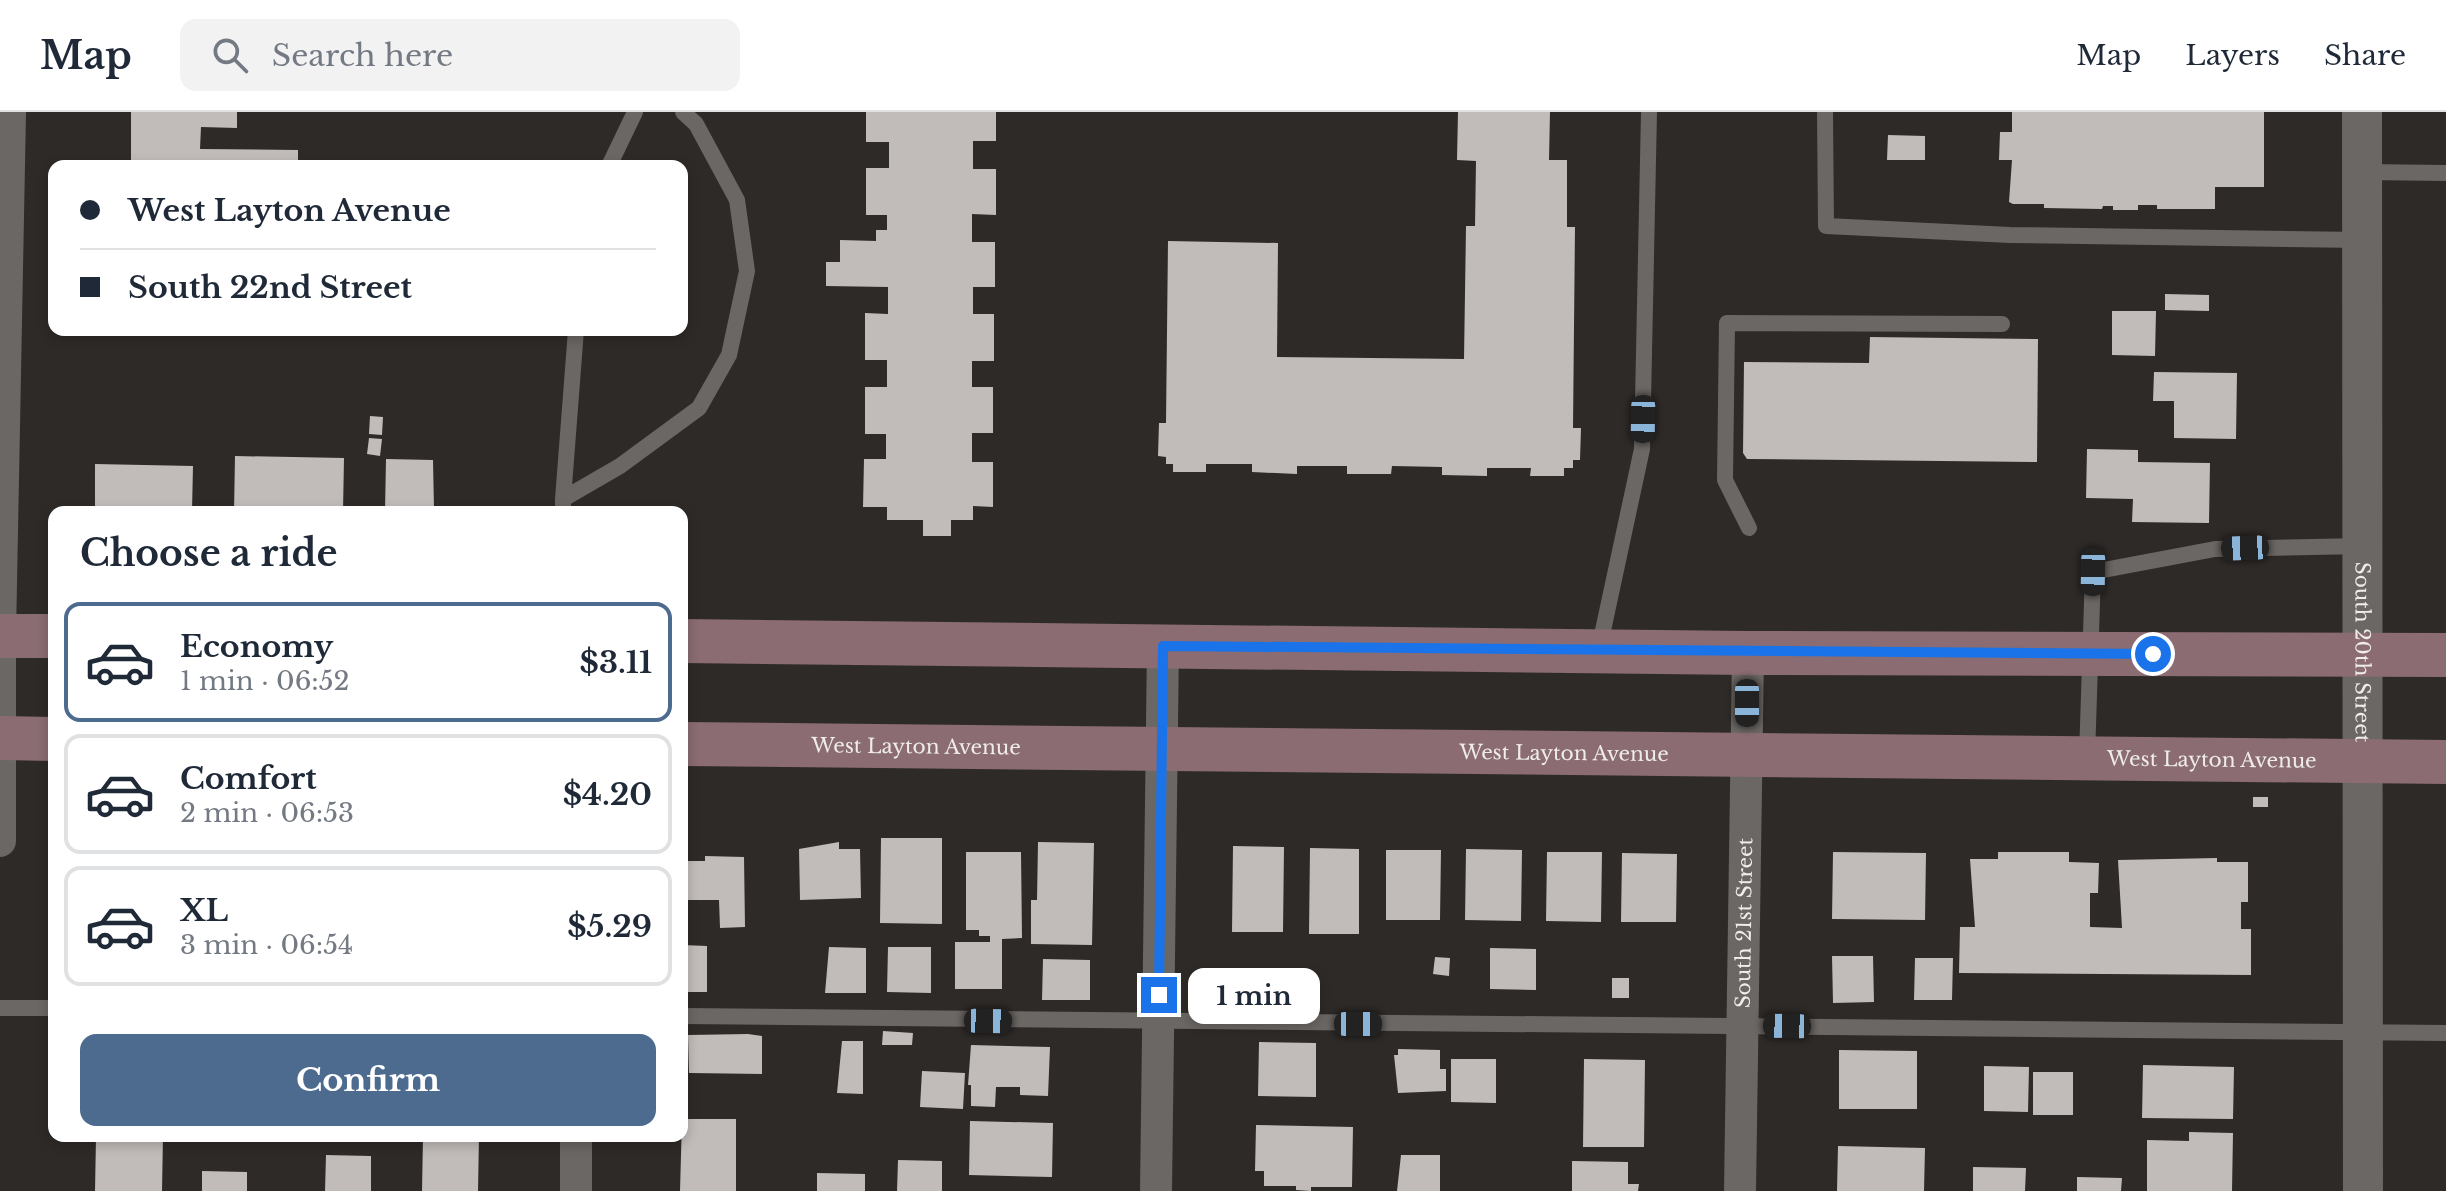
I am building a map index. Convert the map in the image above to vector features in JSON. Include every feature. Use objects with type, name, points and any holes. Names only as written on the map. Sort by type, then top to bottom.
[{"type":"main road","points":[[0,636],[48,636]]},
{"type":"main road","points":[[688,641],[1748,653],[2446,655]]},
{"type":"main road","points":[[1,738],[48,739]]},
{"type":"main road","name":"West Layton Avenue","points":[[688,744],[2446,762]]},
{"type":"street","points":[[0,841],[3,330],[10,112]]},
{"type":"street","name":"South 20th Street","points":[[2362,112],[2363,1191]]},
{"type":"street","points":[[1156,1191],[1163,646]]},
{"type":"street","name":"South 21st Street","points":[[1740,1191],[1748,653]]},
{"type":"street","points":[[576,1142],[576,1191]]},
{"type":"lane","points":[[612,160],[635,112]]},
{"type":"lane","points":[[563,506],[699,408],[729,355],[747,271],[737,200],[696,124],[683,112]]},
{"type":"lane","points":[[1599,650],[1642,449],[1649,112]]},
{"type":"lane","points":[[1825,112],[1826,226],[2010,235],[2362,240]]},
{"type":"lane","points":[[2362,172],[2446,173]]},
{"type":"lane","points":[[1749,528],[1725,480],[1727,323],[2002,324]]},
{"type":"lane","points":[[563,506],[576,336]]},
{"type":"lane","points":[[2087,757],[2093,572],[2215,549],[2364,546]]},
{"type":"lane","points":[[0,1008],[48,1008]]},
{"type":"lane","points":[[688,1016],[2446,1033]]},
{"type":"building","points":[[131,112],[237,112],[237,128],[201,127],[200,149],[298,150],[298,160],[131,160]]},
{"type":"building","points":[[866,112],[996,112],[996,141],[973,141],[973,169],[996,169],[996,215],[972,214],[972,242],[995,242],[995,287],[973,287],[973,314],[994,314],[994,361],[972,361],[972,387],[993,387],[993,433],[972,433],[972,462],[993,462],[993,507],[973,506],[973,520],[951,520],[951,536],[923,536],[923,520],[887,520],[887,507],[863,507],[864,459],[886,459],[886,434],[865,434],[865,387],[887,387],[887,360],[865,360],[865,313],[888,314],[888,287],[826,286],[826,262],[840,262],[840,240],[876,241],[876,230],[887,230],[887,215],[866,215],[866,168],[889,168],[889,142],[866,142]]},
{"type":"building","points":[[1458,112],[1550,112],[1549,160],[1567,160],[1567,227],[1575,227],[1573,428],[1581,428],[1580,460],[1573,460],[1573,468],[1564,468],[1564,476],[1530,476],[1531,468],[1487,468],[1487,476],[1442,475],[1442,467],[1392,466],[1391,474],[1347,474],[1347,466],[1297,466],[1297,474],[1252,472],[1252,464],[1206,464],[1206,472],[1173,472],[1173,464],[1166,464],[1166,457],[1158,456],[1159,423],[1166,423],[1168,241],[1278,243],[1277,357],[1464,359],[1466,226],[1475,226],[1476,161],[1457,160]]},
{"type":"building","points":[[2012,112],[2264,112],[2264,187],[2215,187],[2215,209],[2157,209],[2157,205],[2138,205],[2138,210],[2113,210],[2113,206],[2103,206],[2102,209],[2044,208],[2044,204],[2013,204],[2009,202],[2012,160],[1999,160],[2000,132],[2012,132]]},
{"type":"building","points":[[1888,135],[1925,136],[1925,160],[1887,160]]},
{"type":"building","points":[[2165,294],[2209,295],[2209,311],[2165,310]]},
{"type":"building","points":[[2112,311],[2156,311],[2155,356],[2112,355]]},
{"type":"building","points":[[1870,337],[2038,339],[2037,462],[1747,459],[1743,453],[1744,362],[1869,363]]},
{"type":"building","points":[[2154,372],[2237,373],[2236,439],[2174,438],[2174,401],[2153,401]]},
{"type":"building","points":[[370,416],[383,417],[382,435],[369,434]]},
{"type":"building","points":[[369,438],[382,439],[380,456],[367,454]]},
{"type":"building","points":[[2087,449],[2138,450],[2138,462],[2210,463],[2209,523],[2132,522],[2133,499],[2086,498]]},
{"type":"building","points":[[235,456],[344,458],[343,506],[234,506]]},
{"type":"building","points":[[386,459],[433,460],[434,506],[385,506]]},
{"type":"building","points":[[95,464],[193,466],[192,506],[95,506]]},
{"type":"building","points":[[2253,797],[2268,797],[2268,807],[2253,807]]},
{"type":"building","points":[[881,838],[942,838],[942,924],[880,923]]},
{"type":"building","points":[[839,842],[839,849],[860,849],[861,898],[800,900],[799,849]]},
{"type":"building","points":[[1038,842],[1094,843],[1092,945],[1031,944],[1031,900],[1037,900]]},
{"type":"building","points":[[1233,846],[1284,847],[1283,932],[1232,932]]},
{"type":"building","points":[[1310,848],[1359,849],[1359,934],[1309,934]]},
{"type":"building","points":[[1466,849],[1522,850],[1521,921],[1465,920]]},
{"type":"building","points":[[1386,850],[1441,850],[1440,920],[1386,920]]},
{"type":"building","points":[[966,852],[1021,852],[1022,938],[1002,939],[1002,989],[955,989],[955,942],[990,942],[990,936],[979,936],[979,930],[966,930]]},
{"type":"building","points":[[1547,852],[1602,852],[1601,922],[1546,921]]},
{"type":"building","points":[[1833,852],[1926,853],[1925,920],[1832,919]]},
{"type":"building","points":[[1998,852],[2069,852],[2069,862],[2099,863],[2098,893],[2090,893],[2090,927],[2122,928],[2118,860],[2217,858],[2217,862],[2248,862],[2248,902],[2241,902],[2241,929],[2251,929],[2251,975],[1959,973],[1960,927],[1975,927],[1970,859],[1998,859]]},
{"type":"building","points":[[1622,853],[1677,854],[1676,922],[1621,922]]},
{"type":"building","points":[[705,856],[744,857],[745,927],[720,928],[719,900],[688,900],[688,861],[705,861]]},
{"type":"building","points":[[688,945],[707,946],[707,992],[688,992]]},
{"type":"building","points":[[829,947],[866,948],[866,993],[825,993]]},
{"type":"building","points":[[888,947],[931,947],[931,993],[887,992]]},
{"type":"building","points":[[1490,948],[1536,949],[1536,990],[1490,989]]},
{"type":"building","points":[[1832,956],[1873,956],[1874,1002],[1833,1003]]},
{"type":"building","points":[[1435,957],[1450,958],[1449,976],[1433,974]]},
{"type":"building","points":[[1915,958],[1953,958],[1952,1000],[1914,1000]]},
{"type":"building","points":[[1043,959],[1090,960],[1090,1000],[1042,1000]]},
{"type":"building","points":[[1612,978],[1629,978],[1629,998],[1612,998]]},
{"type":"building","points":[[883,1031],[913,1033],[912,1045],[882,1045]]},
{"type":"building","points":[[688,1035],[762,1036],[762,1074],[689,1073]]},
{"type":"building","points":[[842,1041],[863,1041],[863,1094],[837,1093]]},
{"type":"building","points":[[1259,1042],[1316,1043],[1316,1097],[1258,1096]]},
{"type":"building","points":[[971,1045],[1050,1047],[1048,1096],[1020,1095],[1020,1087],[996,1087],[995,1107],[971,1106],[971,1085],[968,1085]]},
{"type":"building","points":[[1398,1049],[1440,1050],[1440,1069],[1446,1069],[1446,1091],[1398,1093],[1394,1055],[1398,1055]]},
{"type":"building","points":[[1839,1050],[1917,1051],[1917,1109],[1839,1109]]},
{"type":"building","points":[[1451,1059],[1496,1059],[1496,1103],[1451,1102]]},
{"type":"building","points":[[1584,1059],[1645,1060],[1644,1147],[1583,1147]]},
{"type":"building","points":[[2143,1065],[2234,1067],[2233,1119],[2142,1118]]},
{"type":"building","points":[[1984,1066],[2029,1067],[2028,1112],[1984,1111]]},
{"type":"building","points":[[922,1071],[965,1073],[963,1109],[920,1107]]},
{"type":"building","points":[[2033,1072],[2073,1072],[2073,1115],[2033,1115]]},
{"type":"building","points":[[688,1119],[736,1119],[736,1191],[680,1191],[681,1142],[688,1142]]},
{"type":"building","points":[[970,1121],[1053,1123],[1052,1177],[969,1175]]},
{"type":"building","points":[[1256,1125],[1353,1127],[1352,1187],[1311,1187],[1311,1191],[1296,1190],[1296,1186],[1264,1186],[1264,1171],[1255,1171]]},
{"type":"building","points":[[2189,1132],[2233,1133],[2232,1191],[2147,1191],[2147,1140],[2189,1141]]},
{"type":"building","points":[[96,1142],[163,1142],[162,1191],[95,1191]]},
{"type":"building","points":[[423,1142],[479,1142],[478,1191],[422,1191]]},
{"type":"building","points":[[1838,1146],[1925,1148],[1924,1191],[1837,1191]]},
{"type":"building","points":[[326,1155],[371,1156],[371,1191],[325,1191]]},
{"type":"building","points":[[1401,1155],[1440,1155],[1440,1191],[1397,1191]]},
{"type":"building","points":[[898,1160],[942,1161],[942,1191],[897,1191]]},
{"type":"building","points":[[1572,1161],[1628,1162],[1628,1184],[1639,1184],[1638,1191],[1572,1191]]},
{"type":"building","points":[[1973,1167],[2026,1168],[2025,1191],[1973,1191]]},
{"type":"building","points":[[202,1171],[247,1172],[247,1191],[202,1191]]},
{"type":"building","points":[[817,1173],[865,1174],[865,1191],[817,1191]]},
{"type":"building","points":[[2077,1177],[2122,1178],[2121,1191],[2077,1191]]},
{"type":"route","points":[[1159,995],[1163,646],[2153,654]]}]
